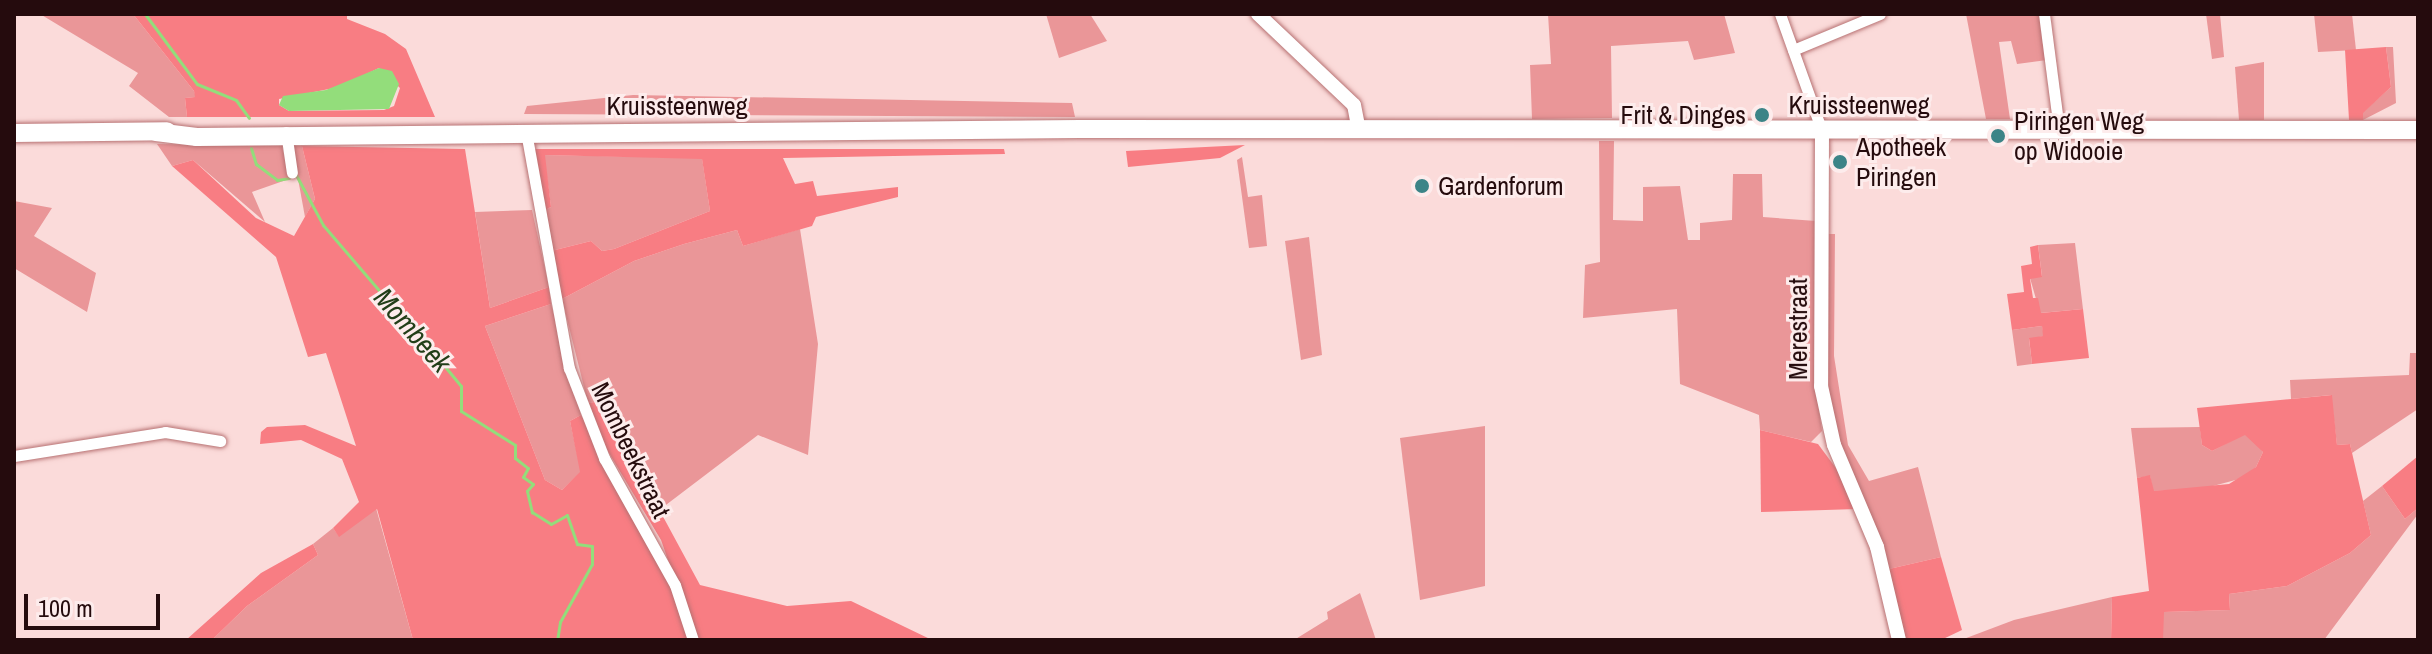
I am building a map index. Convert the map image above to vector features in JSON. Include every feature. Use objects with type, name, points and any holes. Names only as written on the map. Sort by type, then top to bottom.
[{"type":"main road","name":"Kruissteenweg","points":[[14,133],[2418,130]]},
{"type":"street","points":[[1258,14],[1354,105],[1359,131]]},
{"type":"street","name":"Merestraat","points":[[1780,14],[1822,131],[1821,386],[1834,445],[1877,547],[1899,640]]},
{"type":"street","points":[[1793,50],[1880,14]]},
{"type":"street","points":[[2044,14],[2059,130]]},
{"type":"street","points":[[286,132],[292,173]]},
{"type":"street","name":"Mombeekstraat","points":[[526,132],[569,368],[604,458],[675,585],[693,640]]},
{"type":"street","points":[[14,456],[165,432],[220,441]]},
{"type":"shaded area","points":[[40,14],[133,14],[194,91],[196,97],[185,98],[187,117],[169,117],[129,86],[138,73]]},
{"type":"shaded area","points":[[133,14],[347,14],[347,19],[385,34],[406,49],[435,117],[187,117],[185,98],[195,97],[194,91]],"holes":[[[379,68],[400,88],[394,106],[384,110],[289,111],[279,105],[279,99],[339,87]]]},
{"type":"shaded area","points":[[1046,14],[1090,14],[1107,41],[1059,58]]},
{"type":"shaded area","points":[[1548,14],[1724,14],[1735,53],[1694,60],[1688,41],[1611,46],[1612,118],[1532,119],[1530,65],[1551,64]]},
{"type":"shaded area","points":[[1966,14],[2040,14],[2047,60],[2017,64],[2011,41],[1999,42],[2010,119],[1986,119]]},
{"type":"shaded area","points":[[2206,14],[2220,14],[2224,57],[2212,59]]},
{"type":"shaded area","points":[[2314,14],[2352,14],[2356,50],[2318,52]]},
{"type":"shaded area","points":[[2386,47],[2393,47],[2396,103],[2363,120],[2362,113],[2391,87]]},
{"type":"shaded area","points":[[2386,47],[2391,87],[2363,113],[2363,120],[2349,120],[2345,50]]},
{"type":"shaded area","points":[[2264,62],[2264,120],[2239,120],[2235,67]]},
{"type":"shaded area","points":[[379,68],[392,71],[399,84],[389,109],[289,111],[279,105],[283,96],[326,90]]},
{"type":"shaded area","points":[[633,95],[1072,103],[1075,117],[524,114],[527,106]]},
{"type":"shaded area","points":[[1599,141],[1614,141],[1613,220],[1643,221],[1643,187],[1680,186],[1688,240],[1700,240],[1700,223],[1732,220],[1733,174],[1762,174],[1763,217],[1816,221],[1814,375],[1822,431],[1811,442],[1760,430],[1759,415],[1680,384],[1677,309],[1583,318],[1585,265],[1600,262]]},
{"type":"shaded area","points":[[157,144],[282,146],[289,179],[252,192],[265,222],[193,160],[172,166]]},
{"type":"shaded area","points":[[1245,145],[1220,158],[1128,167],[1126,151]]},
{"type":"shaded area","points":[[292,146],[302,146],[315,199],[305,217]]},
{"type":"shaded area","points":[[302,146],[465,149],[490,308],[549,287],[551,304],[485,326],[545,480],[562,490],[580,472],[570,421],[581,415],[672,585],[688,640],[413,640],[377,509],[339,537],[333,528],[359,502],[342,459],[301,440],[260,444],[261,432],[267,427],[305,425],[356,446],[326,353],[308,357],[276,257],[172,166],[193,160],[256,218],[294,236],[315,199]]},
{"type":"shaded area","points":[[534,149],[1004,149],[1005,154],[783,158],[795,184],[813,181],[817,196],[898,187],[898,197],[816,217],[812,226],[743,246],[737,230],[684,244],[634,261],[562,299],[551,251],[591,241],[602,251],[614,249],[710,211],[702,159],[545,155],[551,207],[543,211]]},
{"type":"shaded area","points":[[544,155],[702,158],[710,211],[614,249],[602,251],[591,241],[551,251],[543,211],[551,207]]},
{"type":"shaded area","points":[[1242,157],[1248,197],[1262,195],[1267,246],[1249,248],[1237,160]]},
{"type":"shaded area","points":[[14,201],[52,208],[34,236],[96,273],[87,312],[14,268]]},
{"type":"shaded area","points":[[532,210],[549,287],[490,308],[475,212]]},
{"type":"shaded area","points":[[800,229],[818,344],[808,455],[758,435],[654,514],[596,402],[588,403],[562,299],[634,261],[684,244],[737,230],[743,246]]},
{"type":"shaded area","points":[[1828,234],[1835,234],[1834,356],[1848,445],[1869,481],[1918,467],[1941,557],[1889,569],[1835,431],[1828,403]]},
{"type":"shaded area","points":[[1309,237],[1322,355],[1301,360],[1285,241]]},
{"type":"shaded area","points":[[2075,243],[2083,309],[2040,313],[2030,278],[2042,276],[2038,245]]},
{"type":"shaded area","points":[[2038,245],[2042,277],[2030,279],[2033,298],[2038,298],[2041,313],[2083,309],[2089,358],[2032,364],[2029,338],[2043,336],[2042,326],[2012,330],[2007,294],[2024,292],[2021,266],[2032,264],[2030,247]]},
{"type":"shaded area","points":[[551,304],[581,415],[570,421],[581,472],[562,490],[545,480],[485,326]]},
{"type":"shaded area","points":[[2042,326],[2044,336],[2029,339],[2032,364],[2017,366],[2012,330]]},
{"type":"shaded area","points":[[2410,353],[2418,353],[2418,409],[2352,453],[2350,444],[2337,445],[2331,395],[2291,399],[2290,380],[2409,375]]},
{"type":"shaded area","points":[[2332,395],[2337,445],[2350,444],[2371,535],[2350,553],[2287,586],[2229,594],[2230,610],[2164,612],[2163,640],[2111,640],[2112,597],[2149,591],[2137,478],[2150,475],[2154,491],[2229,484],[2256,467],[2263,452],[2245,435],[2212,451],[2202,445],[2197,408]]},
{"type":"shaded area","points":[[595,402],[653,513],[660,511],[700,585],[787,606],[851,601],[932,640],[696,640],[661,540],[603,443],[588,403]]},
{"type":"shaded area","points":[[1485,426],[1485,586],[1420,600],[1400,438]]},
{"type":"shaded area","points":[[2200,427],[2202,445],[2212,451],[2245,434],[2263,452],[2256,467],[2243,478],[2198,490],[2153,491],[2150,476],[2137,478],[2131,428]]},
{"type":"shaded area","points":[[1760,430],[1818,444],[1844,479],[1857,509],[1761,512]]},
{"type":"shaded area","points":[[2418,456],[2418,508],[2405,519],[2382,486]]},
{"type":"shaded area","points":[[2382,486],[2405,519],[2418,508],[2418,514],[2324,640],[2163,640],[2163,612],[2230,610],[2229,594],[2287,586],[2350,553],[2371,535],[2363,501]]},
{"type":"shaded area","points":[[376,508],[413,640],[212,640],[247,606],[318,555],[313,544],[333,528],[339,536]]},
{"type":"shaded area","points":[[313,544],[318,555],[247,606],[212,640],[186,640],[261,573]]},
{"type":"shaded area","points":[[1941,557],[1962,630],[1941,640],[1906,640],[1889,569]]},
{"type":"shaded area","points":[[1360,593],[1376,640],[1294,640],[1328,619],[1327,612]]},
{"type":"shaded area","points":[[2112,597],[2111,640],[1961,640],[2014,620]]},
{"type":"waterway","name":"Mombeek","points":[[145,14],[197,84],[236,100],[249,118]]},
{"type":"waterway","name":"Mombeek","points":[[251,148],[256,164],[277,180],[289,178]]},
{"type":"waterway","name":"Mombeek","points":[[296,175],[323,225],[406,322],[410,334],[419,335],[461,386],[461,411],[515,445],[515,458],[528,468],[523,477],[533,484],[527,491],[532,512],[551,524],[567,515],[577,544],[592,546],[592,564],[560,622],[557,640]]},
{"type":"place","name":"Frit & Dinges","points":[[1762,115]]},
{"type":"place","name":"Piringen Weg op Widooie","points":[[1998,136]]},
{"type":"place","name":"Apotheek Piringen","points":[[1840,162]]},
{"type":"place","name":"Gardenforum","points":[[1422,186]]}]
